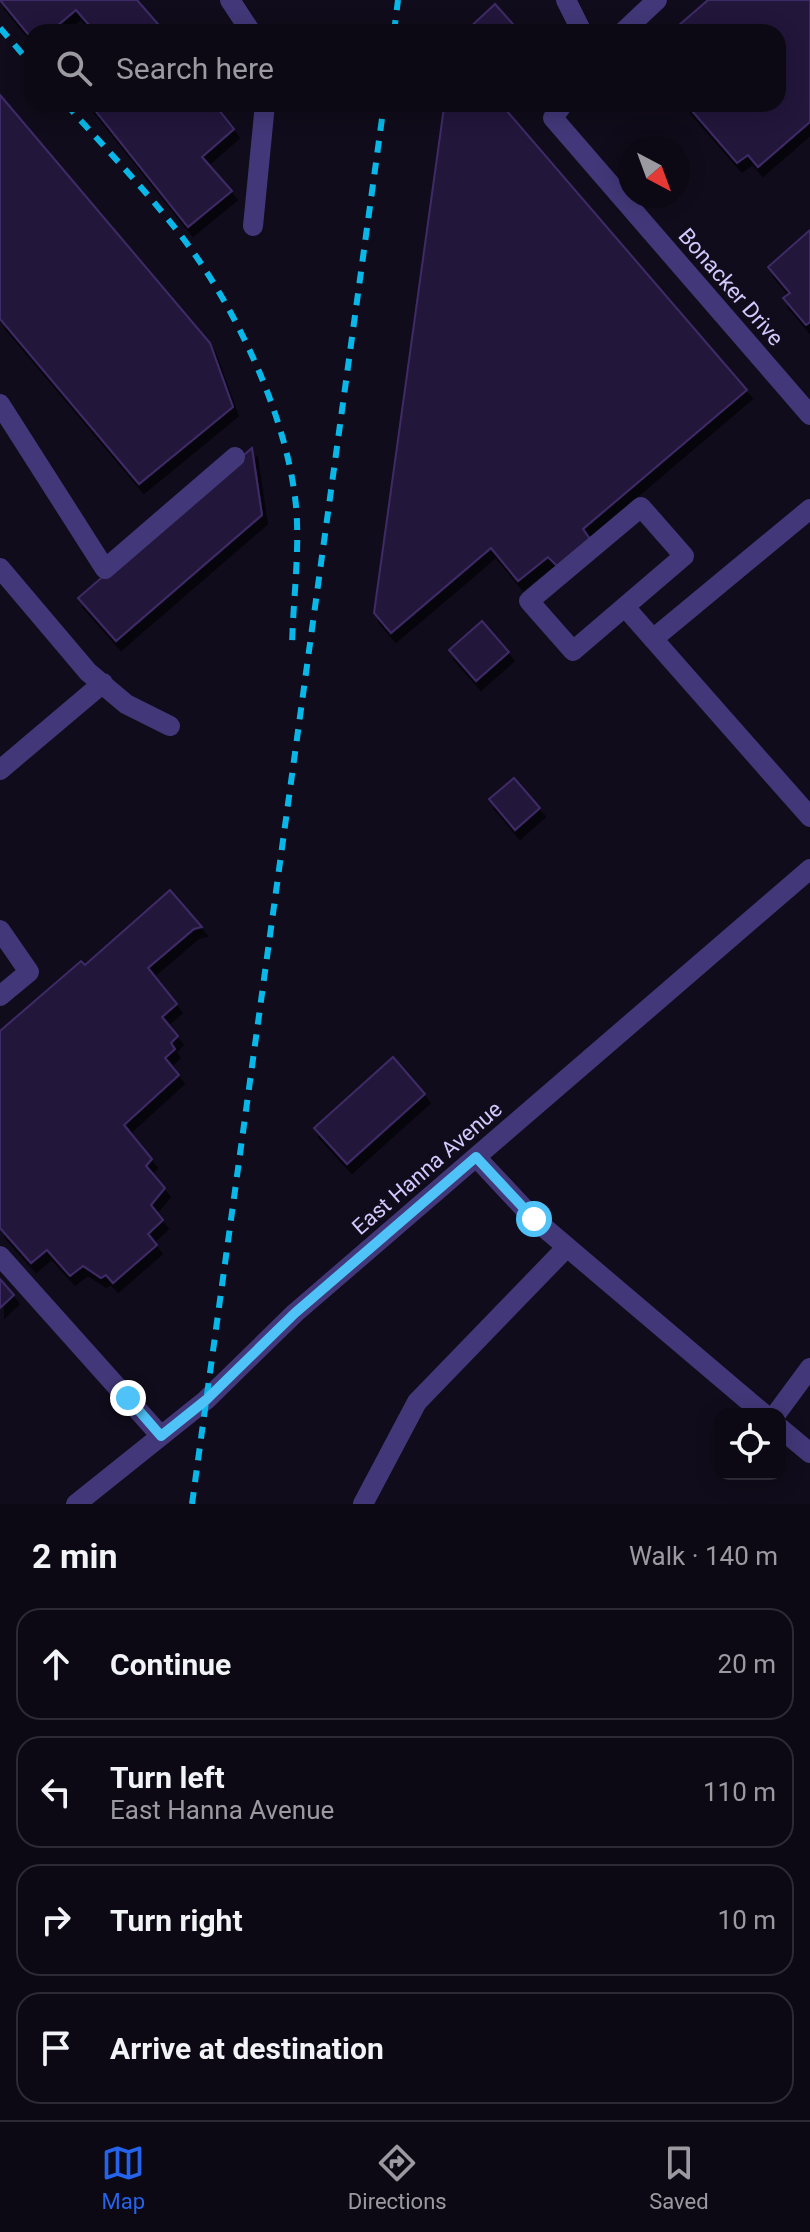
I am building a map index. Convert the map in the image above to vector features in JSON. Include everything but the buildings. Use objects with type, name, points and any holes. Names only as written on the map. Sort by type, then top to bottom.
[{"type":"street","points":[[230,0],[246,24]]},
{"type":"street","points":[[566,0],[578,24]]},
{"type":"street","points":[[632,24],[657,0]]},
{"type":"street","points":[[253,226],[264,112]]},
{"type":"street","name":"Bonacker Drive","points":[[559,112],[810,415]]},
{"type":"street","points":[[0,404],[105,569],[235,457]]},
{"type":"street","points":[[641,507],[684,556],[625,607],[573,651],[529,601],[641,507]]},
{"type":"street","points":[[653,639],[810,509]]},
{"type":"street","points":[[0,568],[88,672],[126,704],[170,726]]},
{"type":"street","points":[[625,607],[810,817]]},
{"type":"street","points":[[0,770],[103,683]]},
{"type":"street","name":"East Hanna Avenue","points":[[76,1504],[206,1400],[295,1313],[810,869]]},
{"type":"street","points":[[0,930],[29,972],[0,996]]},
{"type":"street","points":[[476,1157],[534,1219],[757,1408]]},
{"type":"street","points":[[363,1504],[417,1402],[567,1247]]},
{"type":"street","points":[[0,1256],[161,1436]]},
{"type":"street","points":[[780,1408],[810,1368]]},
{"type":"street","points":[[786,1433],[810,1453]]},
{"type":"railway","points":[[395,24],[398,0]]},
{"type":"railway","points":[[0,28],[24,56]]},
{"type":"railway","points":[[73,112],[179,233],[220,293],[255,362],[282,435],[296,506],[297,558],[292,646]]},
{"type":"railway","points":[[192,1504],[383,112]]},
{"type":"route","points":[[128,1398],[161,1436],[206,1400],[295,1313],[476,1157],[534,1219]]}]
